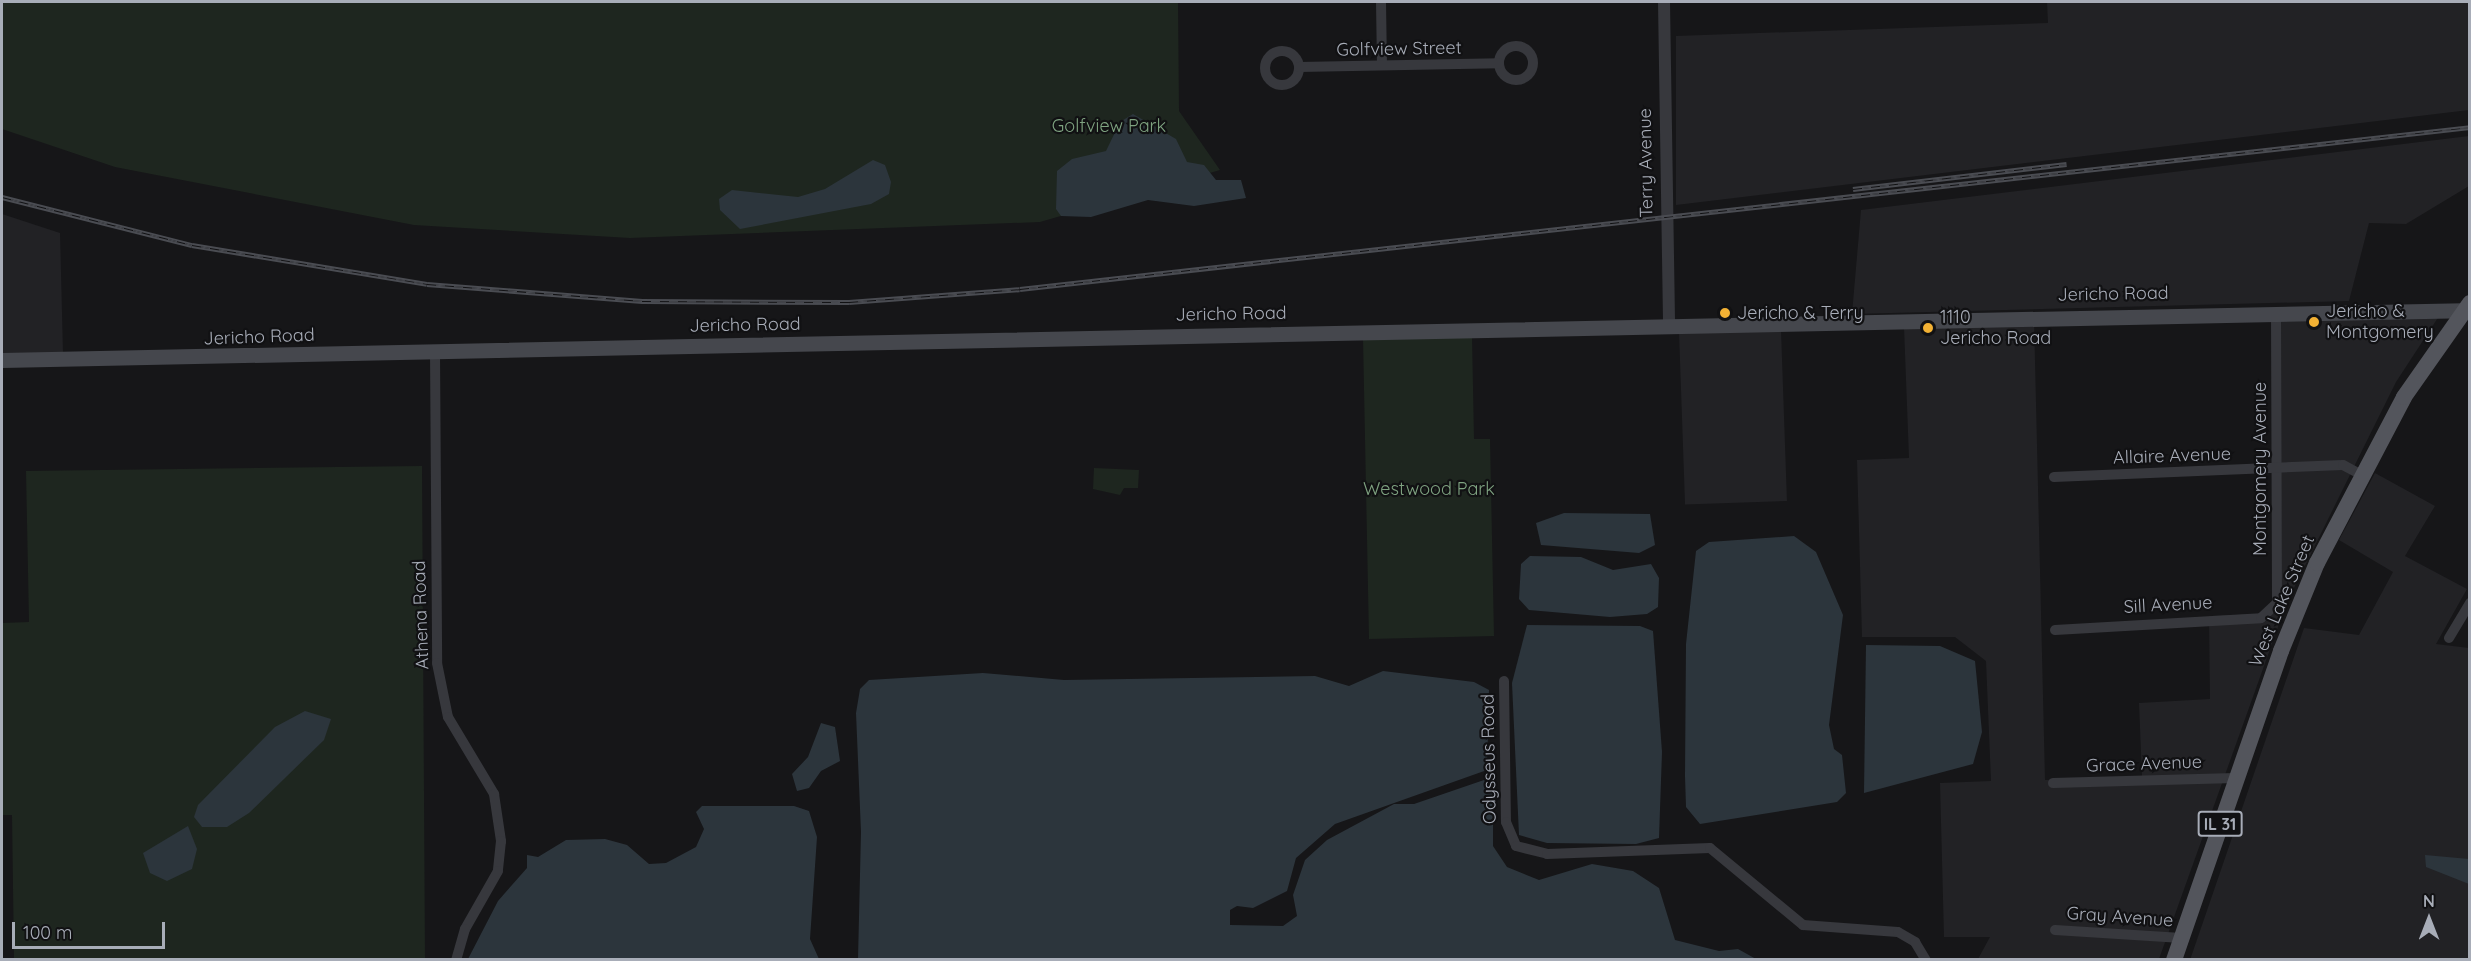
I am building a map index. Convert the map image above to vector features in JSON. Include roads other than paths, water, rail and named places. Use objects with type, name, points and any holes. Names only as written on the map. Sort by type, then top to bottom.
[{"type":"main road","name":"Jericho Road","points":[[2,360],[2467,309]]},
{"type":"main road","name":"West Lake Street","points":[[2182,938],[2235,778],[2296,614],[2362,474],[2404,397],[2467,309]]},
{"type":"main road","name":"IL 31","points":[[2174,960],[2182,938]]},
{"type":"street","points":[[1381,2],[1382,65]]},
{"type":"street","name":"Terry Avenue","points":[[1664,2],[1669,324]]},
{"type":"street","name":"Golfview Street","points":[[1299,67],[1498,63]]},
{"type":"street","name":"Montgomery Avenue","points":[[2276,313],[2277,603]]},
{"type":"street","name":"Athena Road","points":[[435,351],[437,663],[448,717],[494,794],[501,841],[498,871],[465,929],[456,960]]},
{"type":"street","name":"Allaire Avenue","points":[[2054,477],[2343,465],[2362,474]]},
{"type":"street","points":[[2277,603],[2296,614]]},
{"type":"street","name":"Sill Avenue","points":[[2055,630],[2261,618],[2277,603]]},
{"type":"street","points":[[2449,638],[2469,603]]},
{"type":"street","name":"Odysseus Road","points":[[1504,681],[1506,822],[1516,846],[1558,854],[1710,848],[1803,925],[1898,932],[1915,942],[1926,960]]},
{"type":"street","name":"Grace Avenue","points":[[2053,783],[2235,778]]},
{"type":"street","name":"Gray Avenue","points":[[2055,930],[2182,938]]},
{"type":"railway","points":[[2,197],[192,245],[427,284],[642,301],[849,302],[1020,289],[2470,127]]},
{"type":"railway","points":[[1853,189],[2067,164]]},
{"type":"place","name":"Jericho & Terry","points":[[1725,313]]},
{"type":"place","name":"Jericho & Montgomery","points":[[2314,322]]},
{"type":"place","name":"1110 Jericho Road","points":[[1928,328]]},
{"type":"park label","name":"Golfview Park","points":[[1109,126]]},
{"type":"park label","name":"Westwood Park","points":[[1429,489]]}]
